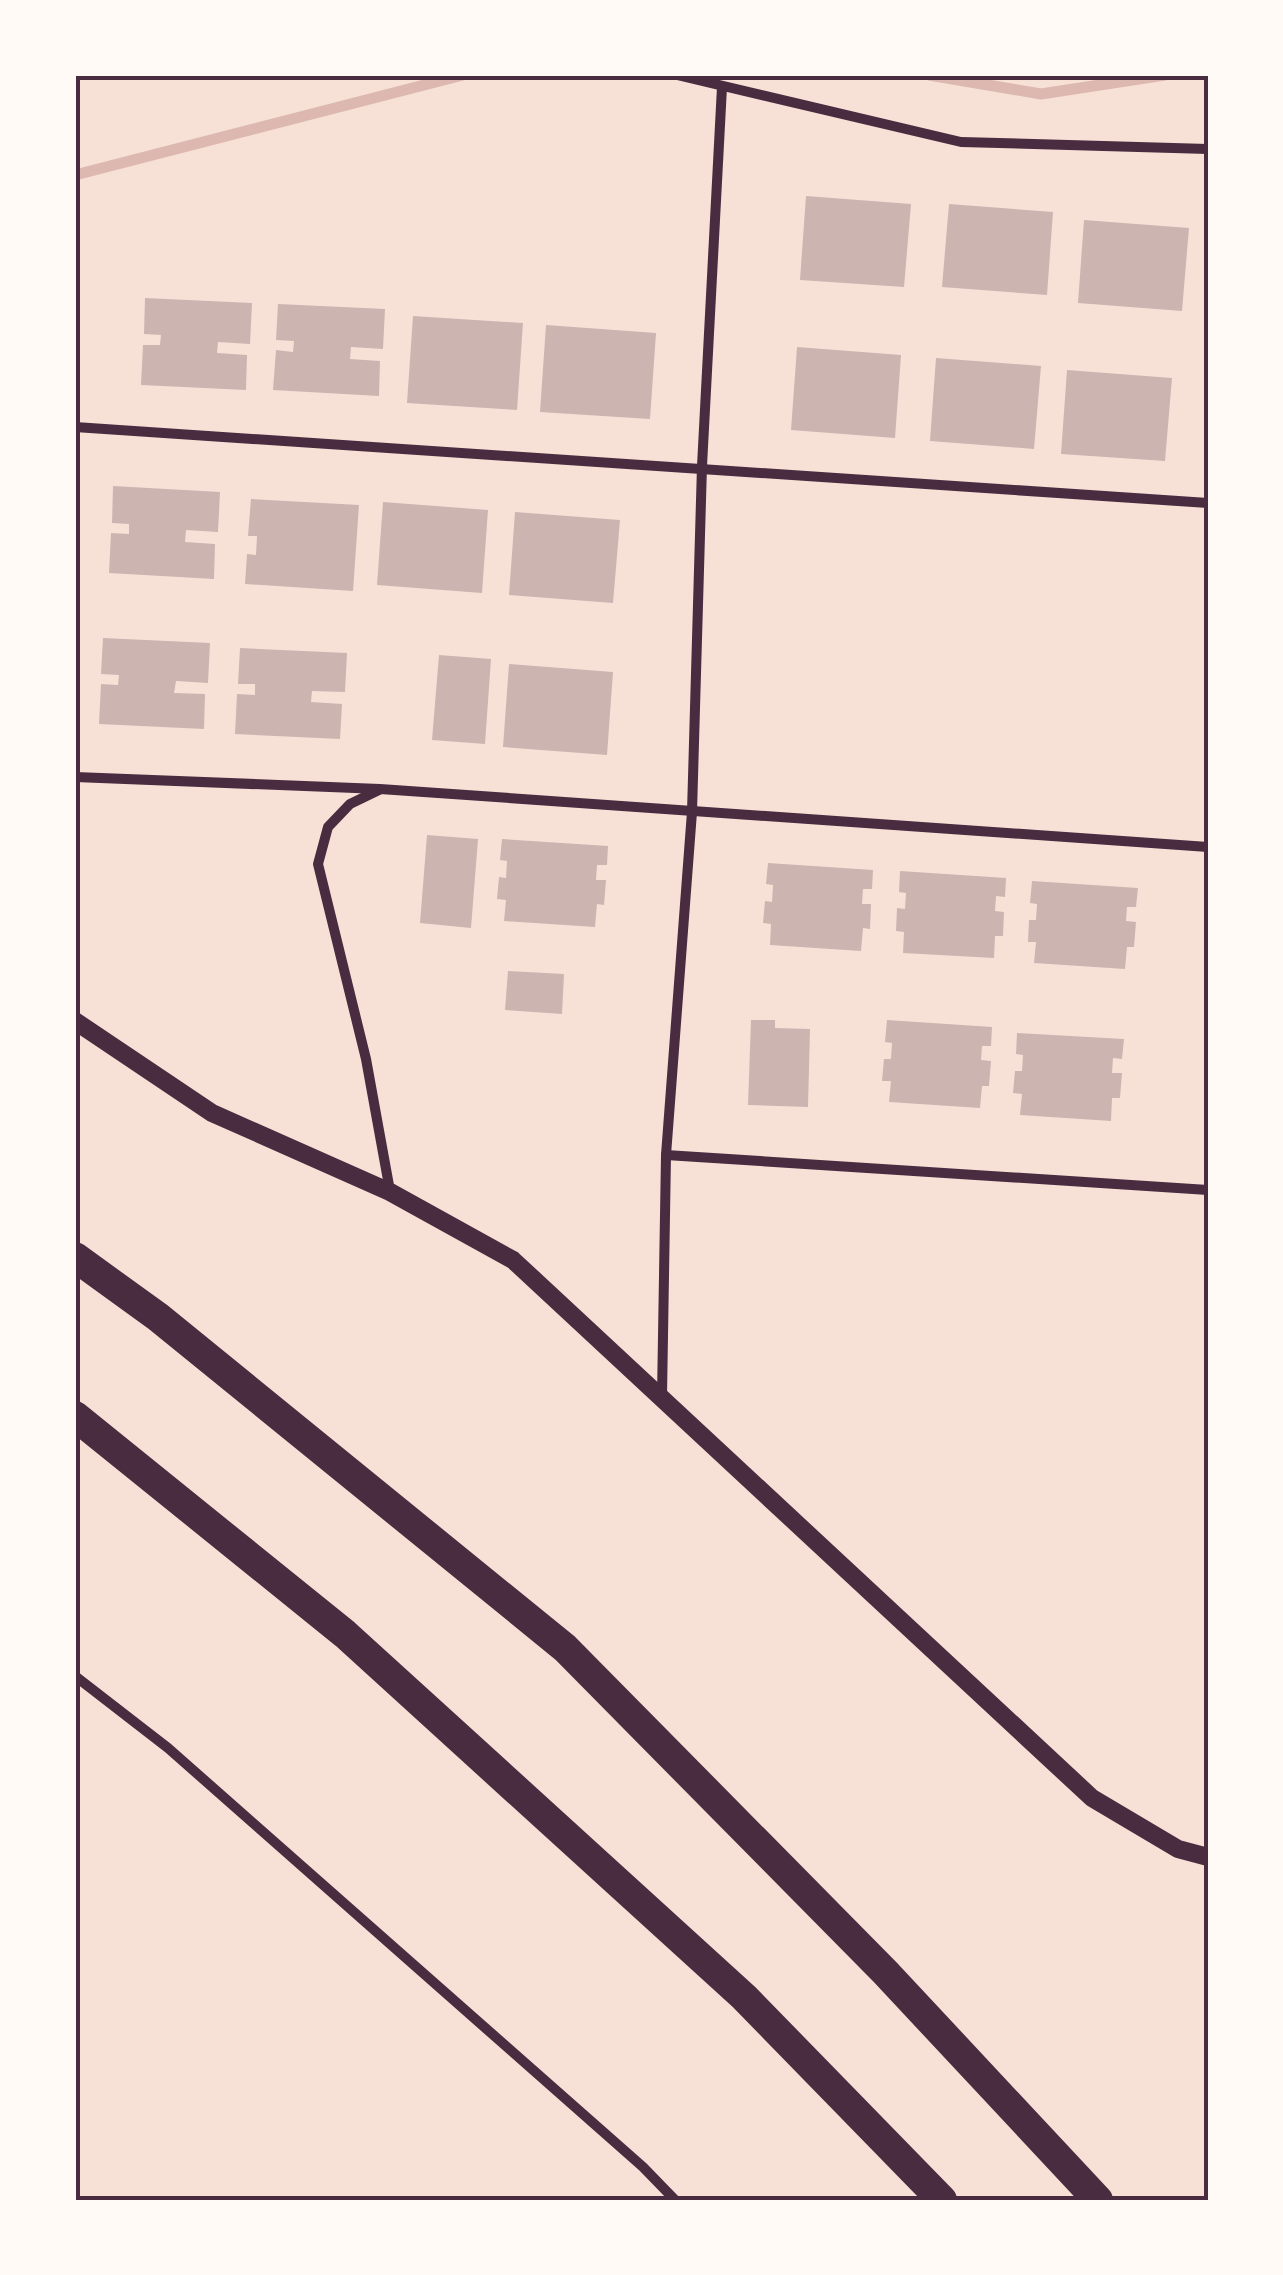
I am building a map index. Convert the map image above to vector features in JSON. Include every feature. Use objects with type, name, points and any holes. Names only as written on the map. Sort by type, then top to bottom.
[{"type":"highway","points":[[75,1256],[158,1317],[565,1648],[885,1972],[1098,2200]]},
{"type":"highway","points":[[75,1416],[345,1634],[744,1998],[942,2200]]},
{"type":"street","points":[[677,75],[961,142],[1208,149]]},
{"type":"street","points":[[662,1396],[666,1154],[692,812],[702,466],[722,87]]},
{"type":"street","points":[[75,427],[702,466],[1208,503]]},
{"type":"street","points":[[75,777],[380,789],[1208,847]]},
{"type":"street","points":[[380,789],[350,804],[328,826],[318,864],[366,1059],[390,1192]]},
{"type":"street","points":[[75,1021],[212,1113],[390,1192],[513,1260],[1092,1798],[1178,1848],[1208,1857]]},
{"type":"street","points":[[666,1154],[1208,1190]]},
{"type":"street","points":[[75,1676],[182,1761],[643,2167],[675,2200]]},
{"type":"building","points":[[806,196],[911,204],[904,287],[800,280]]},
{"type":"building","points":[[949,204],[1053,212],[1047,295],[942,287]]},
{"type":"building","points":[[1084,220],[1189,228],[1182,311],[1078,303]]},
{"type":"building","points":[[145,298],[252,303],[250,344],[218,342],[217,353],[247,355],[246,390],[141,385],[143,345],[160,345],[161,335],[144,334]]},
{"type":"building","points":[[278,304],[385,309],[383,349],[351,347],[350,359],[380,361],[379,396],[273,390],[276,350],[293,352],[294,341],[276,340]]},
{"type":"building","points":[[413,316],[523,323],[517,410],[407,403]]},
{"type":"building","points":[[546,325],[656,333],[650,419],[540,412]]},
{"type":"building","points":[[797,347],[901,355],[895,438],[791,430]]},
{"type":"building","points":[[936,358],[1041,366],[1034,449],[930,441]]},
{"type":"building","points":[[1067,370],[1172,378],[1165,461],[1061,454]]},
{"type":"building","points":[[113,486],[220,492],[218,532],[186,530],[185,542],[215,544],[214,579],[109,573],[111,533],[129,534],[129,524],[112,523]]},
{"type":"building","points":[[251,499],[359,505],[353,591],[245,584],[247,554],[256,555],[257,536],[248,536]]},
{"type":"building","points":[[383,502],[488,510],[482,593],[377,585]]},
{"type":"building","points":[[515,512],[620,520],[613,603],[509,595]]},
{"type":"building","points":[[103,638],[210,643],[208,683],[176,681],[174,693],[205,694],[204,729],[99,724],[101,684],[118,685],[119,675],[101,674]]},
{"type":"building","points":[[240,648],[347,653],[345,692],[312,691],[311,702],[342,704],[340,739],[235,734],[237,694],[255,695],[255,684],[238,684]]},
{"type":"building","points":[[439,655],[491,659],[485,744],[432,740]]},
{"type":"building","points":[[509,664],[613,672],[607,755],[503,747]]},
{"type":"building","points":[[427,835],[478,839],[471,928],[420,923]]},
{"type":"building","points":[[502,839],[608,846],[607,865],[597,865],[596,880],[606,880],[604,905],[597,904],[595,927],[504,921],[506,900],[497,899],[499,877],[506,878],[507,861],[500,860]]},
{"type":"building","points":[[768,863],[873,870],[872,889],[863,889],[862,904],[871,904],[870,929],[863,928],[861,951],[770,945],[771,924],[763,923],[765,901],[772,902],[773,885],[766,884]]},
{"type":"building","points":[[900,871],[1006,878],[1005,897],[996,896],[995,911],[1004,912],[1003,936],[995,936],[994,958],[903,953],[904,932],[896,931],[897,908],[905,909],[906,893],[899,892]]},
{"type":"building","points":[[1032,881],[1138,888],[1136,907],[1127,907],[1126,921],[1136,922],[1134,947],[1127,947],[1125,969],[1034,963],[1036,942],[1028,942],[1029,920],[1036,920],[1037,904],[1030,903]]},
{"type":"building","points":[[508,971],[564,974],[562,1014],[505,1010]]},
{"type":"building","points":[[751,1020],[775,1020],[775,1028],[810,1029],[808,1107],[748,1105]]},
{"type":"building","points":[[887,1020],[992,1027],[991,1046],[982,1046],[981,1060],[991,1061],[989,1086],[982,1086],[980,1108],[889,1102],[891,1081],[882,1081],[884,1059],[891,1059],[892,1043],[885,1042]]},
{"type":"building","points":[[1017,1033],[1124,1039],[1122,1059],[1113,1058],[1112,1073],[1122,1073],[1120,1098],[1112,1098],[1111,1121],[1020,1115],[1022,1094],[1013,1093],[1015,1071],[1022,1071],[1023,1055],[1016,1054]]},
{"type":"waterway","points":[[75,175],[463,75]]},
{"type":"waterway","points":[[929,75],[1041,94],[1165,75]]}]
